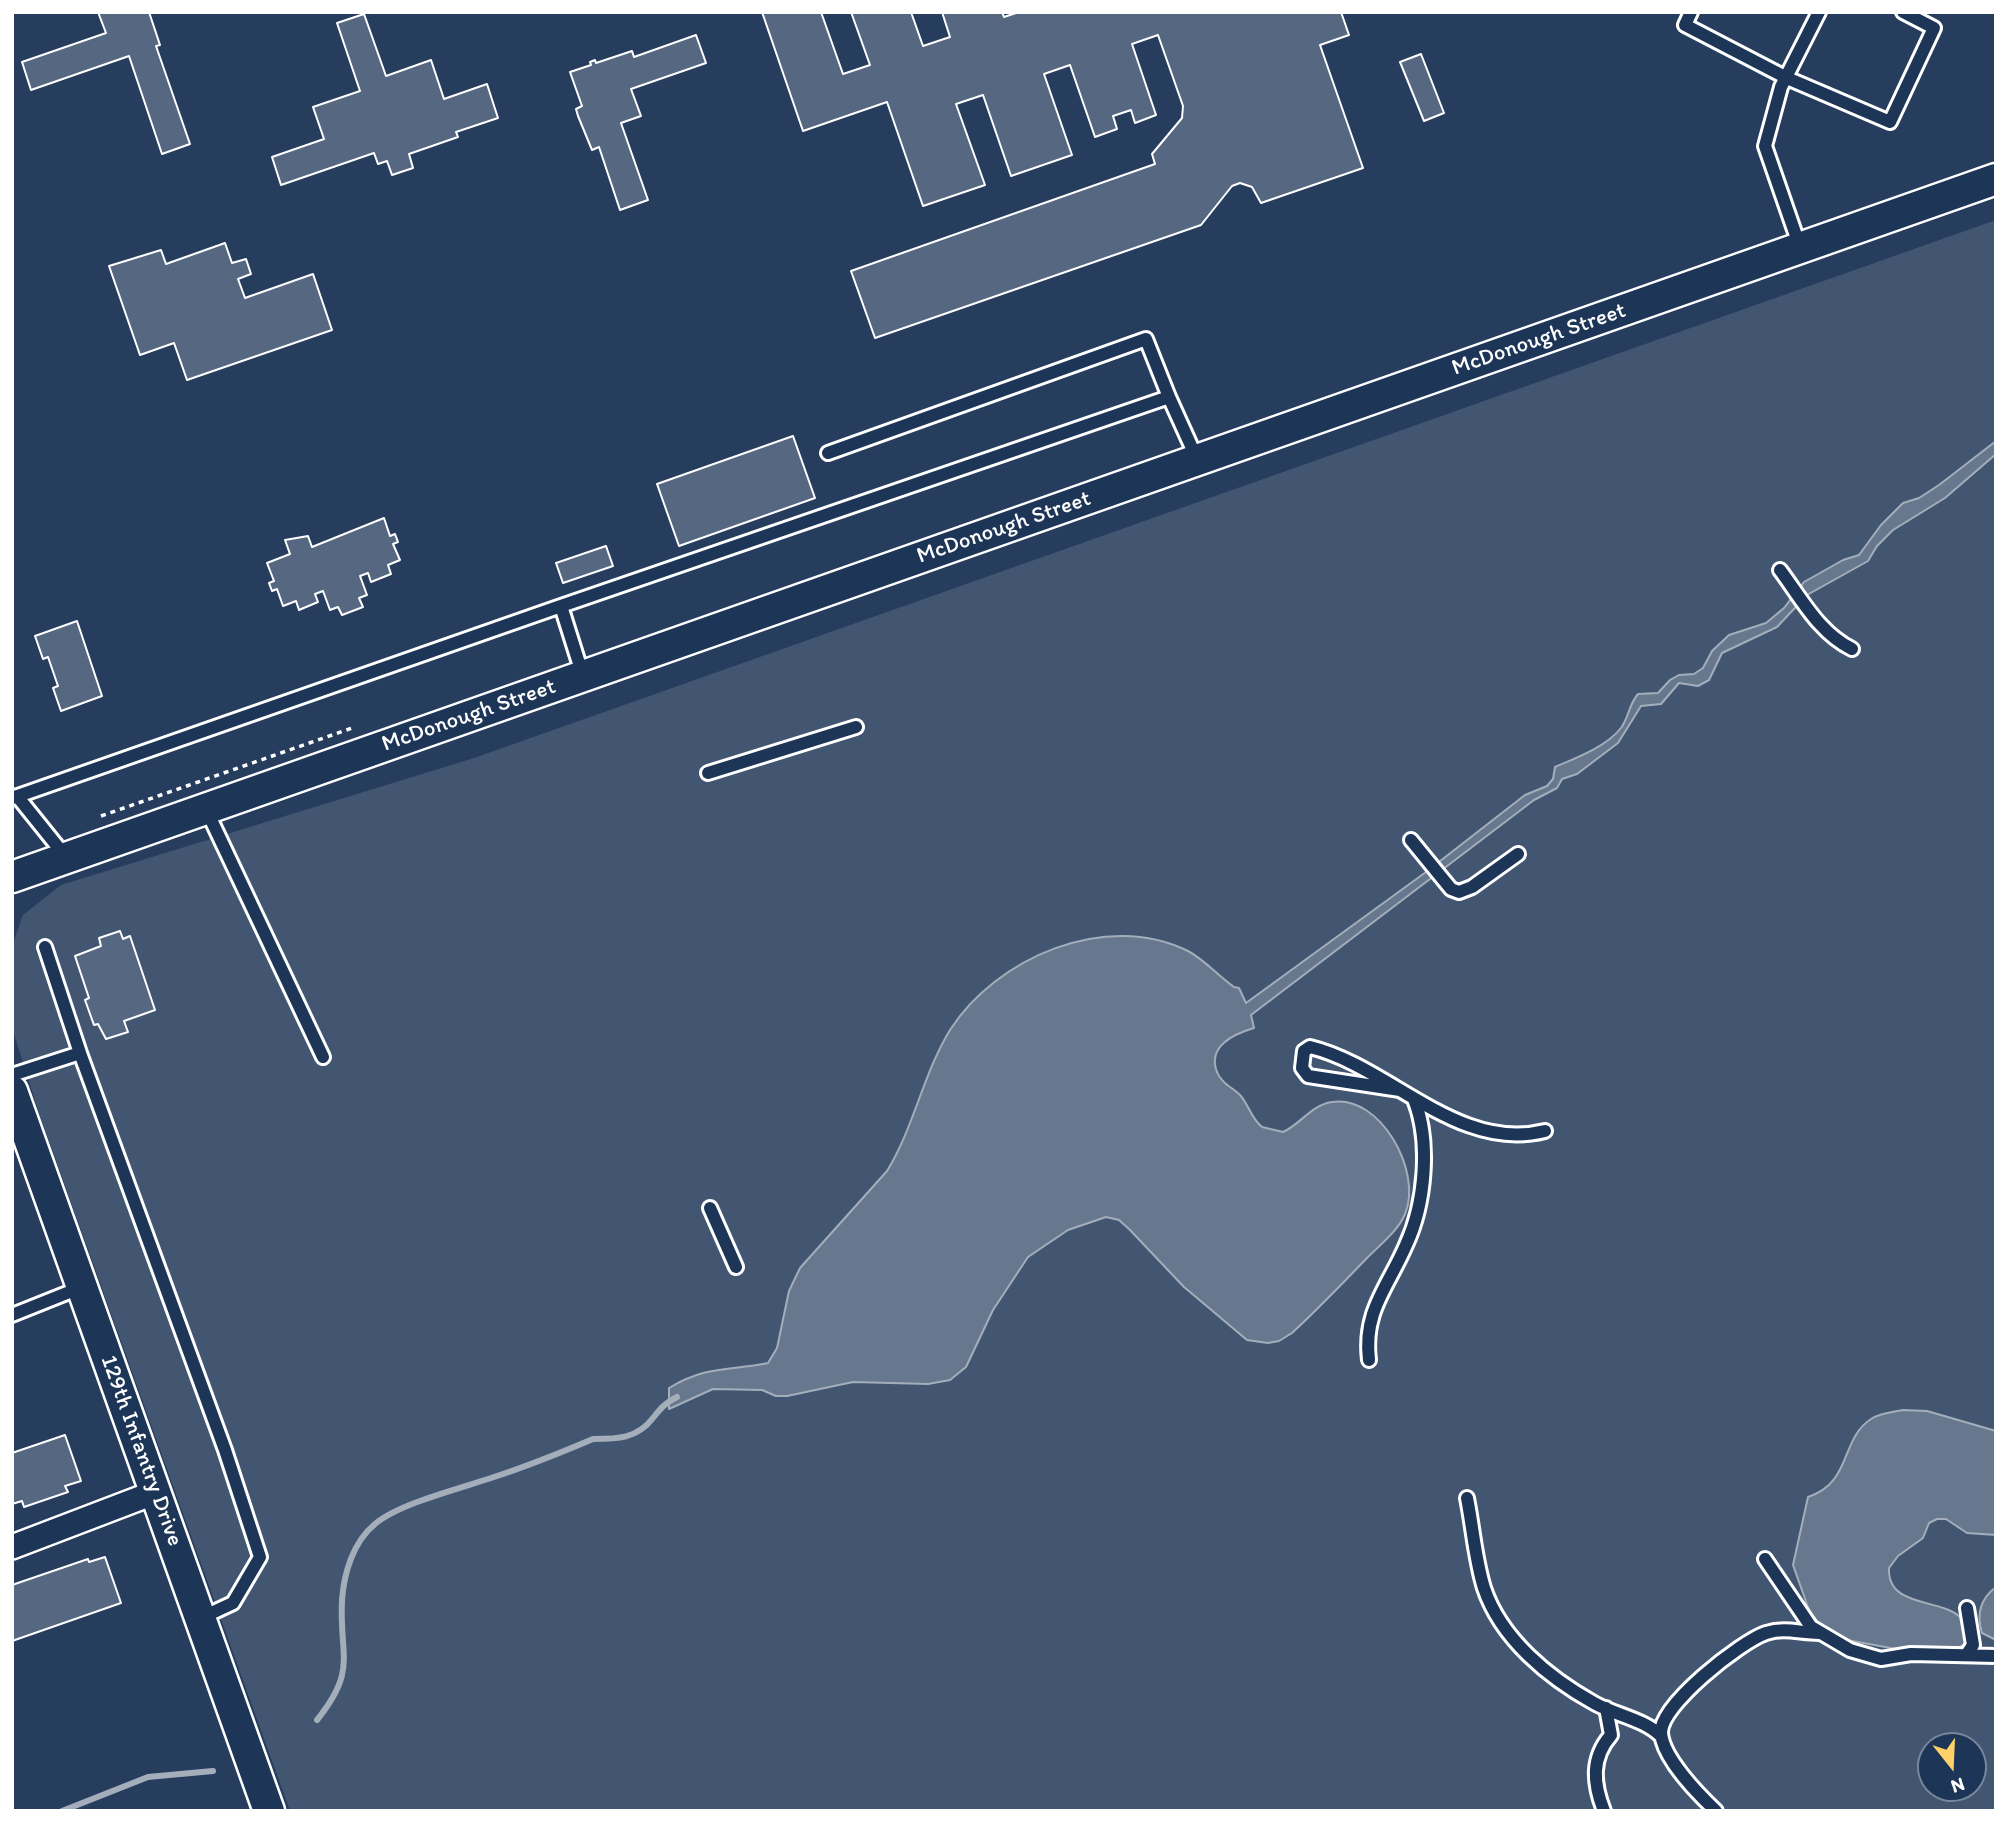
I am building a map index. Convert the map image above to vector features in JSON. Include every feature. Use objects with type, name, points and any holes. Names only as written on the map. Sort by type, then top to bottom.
[{"type":"street","name":"McDonough Street","points":[[12,877],[1996,179]]},
{"type":"street","name":"129th Infantry Drive","points":[[12,1091],[269,1811]]},
{"type":"street","points":[[12,1547],[156,1492]]},
{"type":"lane","points":[[1691,12],[1685,26],[1787,78],[1890,121],[1934,27],[1903,12]]},
{"type":"lane","points":[[1800,248],[1765,146],[1781,87],[1819,12]]},
{"type":"lane","points":[[828,453],[1146,339],[1197,460]]},
{"type":"lane","points":[[66,858],[15,797],[1169,397]]},
{"type":"lane","points":[[1780,570],[1812,615],[1834,639],[1853,649]]},
{"type":"lane","points":[[561,606],[583,676]]},
{"type":"lane","points":[[708,772],[856,727]]},
{"type":"lane","points":[[206,809],[323,1057]]},
{"type":"lane","points":[[1411,841],[1447,886],[1455,891],[1464,890],[1518,854]]},
{"type":"lane","points":[[45,947],[80,1053],[225,1450],[260,1557],[233,1603],[201,1618]]},
{"type":"lane","points":[[1399,1090],[1308,1076],[1302,1068],[1304,1051],[1310,1047],[1339,1055],[1399,1090],[1414,1099],[1488,1131],[1517,1135],[1545,1132]]},
{"type":"lane","points":[[12,1075],[80,1053]]},
{"type":"lane","points":[[1369,1360],[1367,1338],[1370,1322],[1379,1296],[1406,1247],[1418,1208],[1422,1144],[1421,1123],[1414,1099]]},
{"type":"lane","points":[[710,1208],[736,1267]]},
{"type":"lane","points":[[12,1315],[82,1287]]},
{"type":"lane","points":[[1467,1498],[1485,1591],[1508,1630],[1528,1655],[1560,1681],[1661,1736],[1688,1782],[1716,1811]]},
{"type":"lane","points":[[1765,1559],[1811,1627],[1850,1650],[1881,1658],[1911,1654],[1996,1656]]},
{"type":"lane","points":[[1967,1608],[1973,1645],[1967,1654]]},
{"type":"lane","points":[[1604,1811],[1595,1777],[1595,1764],[1598,1752],[1611,1735],[1638,1722],[1666,1714],[1731,1654],[1753,1639],[1791,1629],[1819,1633]]},
{"type":"lane","points":[[1606,1708],[1611,1735]]},
{"type":"lane","points":[[1661,1736],[1666,1714]]},
{"type":"shaded area","points":[[1996,220],[1996,1811],[290,1811],[40,1116],[12,1028],[12,946],[23,915],[61,885],[474,758]]},
{"type":"shaded area","points":[[1996,441],[1996,454],[1945,498],[1893,530],[1877,546],[1868,561],[1807,595],[1777,627],[1722,653],[1709,680],[1698,686],[1679,683],[1661,704],[1641,706],[1618,743],[1577,774],[1562,779],[1557,788],[1534,800],[1251,1015],[1254,1028],[1224,1042],[1219,1048],[1215,1063],[1219,1076],[1240,1095],[1262,1127],[1283,1132],[1325,1104],[1350,1103],[1366,1110],[1381,1123],[1393,1139],[1408,1178],[1409,1197],[1405,1214],[1398,1226],[1292,1333],[1279,1341],[1268,1343],[1247,1340],[1184,1287],[1119,1220],[1106,1217],[1068,1230],[1028,1257],[993,1310],[966,1367],[950,1380],[928,1384],[853,1382],[787,1396],[776,1396],[762,1390],[713,1389],[669,1409],[669,1388],[683,1381],[707,1372],[768,1363],[777,1348],[789,1291],[800,1268],[887,1171],[950,1030],[970,1004],[995,982],[1024,963],[1056,948],[1089,939],[1123,936],[1156,940],[1188,951],[1234,987],[1239,988],[1246,1003],[1426,872],[1525,795],[1547,786],[1553,779],[1555,767],[1590,751],[1615,735],[1638,694],[1658,693],[1679,675],[1694,674],[1703,668],[1712,651],[1729,635],[1766,623],[1784,608],[1804,582],[1843,560],[1859,555],[1881,525],[1903,503],[1919,498],[1939,485]]},
{"type":"shaded area","points":[[1903,1410],[1927,1411],[1996,1431],[1996,1535],[1967,1533],[1946,1519],[1937,1519],[1929,1523],[1923,1538],[1898,1556],[1889,1568],[1896,1590],[1960,1617],[1966,1643],[1956,1649],[1896,1649],[1834,1636],[1820,1625],[1809,1610],[1793,1565],[1808,1497],[1832,1482],[1861,1428],[1878,1415]]},
{"type":"shaded area","points":[[1996,1587],[1996,1640],[1982,1633],[1979,1619],[1983,1602]]},
{"type":"building","points":[[98,12],[149,12],[160,45],[156,46],[190,144],[162,154],[129,56],[31,90],[22,62],[106,33]]},
{"type":"building","points":[[762,12],[821,12],[843,74],[870,65],[851,12],[911,12],[923,46],[950,37],[942,12],[1002,12],[1004,17],[1019,12],[1341,12],[1349,35],[1320,45],[1363,168],[1261,203],[1252,187],[1240,183],[1232,186],[1201,225],[875,338],[851,271],[1155,164],[1152,154],[1182,118],[1183,106],[1158,35],[1132,44],[1156,115],[1135,123],[1131,110],[1113,116],[1117,129],[1095,137],[1070,65],[1044,74],[1072,155],[1011,176],[983,95],[956,104],[985,185],[923,206],[887,102],[803,131]]},
{"type":"building","points":[[364,14],[386,76],[431,60],[444,99],[487,84],[498,118],[456,132],[458,137],[409,154],[413,168],[392,175],[387,161],[378,164],[374,153],[281,185],[272,157],[324,139],[313,107],[360,91],[337,23]]},
{"type":"building","points":[[696,35],[706,63],[631,89],[641,116],[621,123],[648,200],[620,210],[599,147],[592,150],[578,116],[576,109],[582,106],[570,72],[591,65],[590,62],[595,60],[596,63],[632,51],[634,57]]},
{"type":"building","points":[[1421,54],[1444,113],[1424,121],[1400,62]]},
{"type":"building","points":[[225,243],[232,263],[246,259],[251,274],[238,279],[245,298],[313,274],[332,330],[187,380],[174,343],[140,355],[109,266],[161,250],[166,264]]},
{"type":"building","points":[[793,436],[815,498],[679,546],[657,484]]},
{"type":"building","points":[[384,518],[390,536],[395,534],[398,542],[393,544],[400,560],[388,565],[391,574],[371,582],[368,573],[360,576],[367,595],[359,598],[363,607],[342,615],[338,607],[330,610],[323,591],[315,594],[318,602],[299,610],[296,601],[283,606],[277,589],[272,591],[269,583],[274,581],[267,563],[290,554],[285,540],[308,536],[312,547]]},
{"type":"building","points":[[606,546],[613,566],[563,583],[556,563]]},
{"type":"building","points":[[77,621],[102,696],[61,711],[53,688],[58,686],[48,657],[43,659],[35,636]]},
{"type":"building","points":[[120,931],[123,939],[130,936],[155,1010],[124,1021],[128,1032],[106,1039],[98,1024],[94,1025],[85,1000],[89,998],[75,956],[101,946],[99,938]]},
{"type":"building","points":[[65,1435],[81,1481],[65,1486],[68,1492],[24,1507],[22,1501],[12,1504],[12,1453]]},
{"type":"building","points":[[105,1557],[121,1603],[12,1641],[12,1585],[88,1559],[89,1562]]},
{"type":"waterway","points":[[317,1720],[330,1703],[342,1675],[342,1600],[345,1579],[355,1549],[367,1531],[386,1516],[415,1503],[519,1468],[593,1439],[618,1438],[633,1434],[647,1425],[669,1401],[677,1397]]},
{"type":"waterway","points":[[62,1811],[148,1777],[213,1771]]}]
